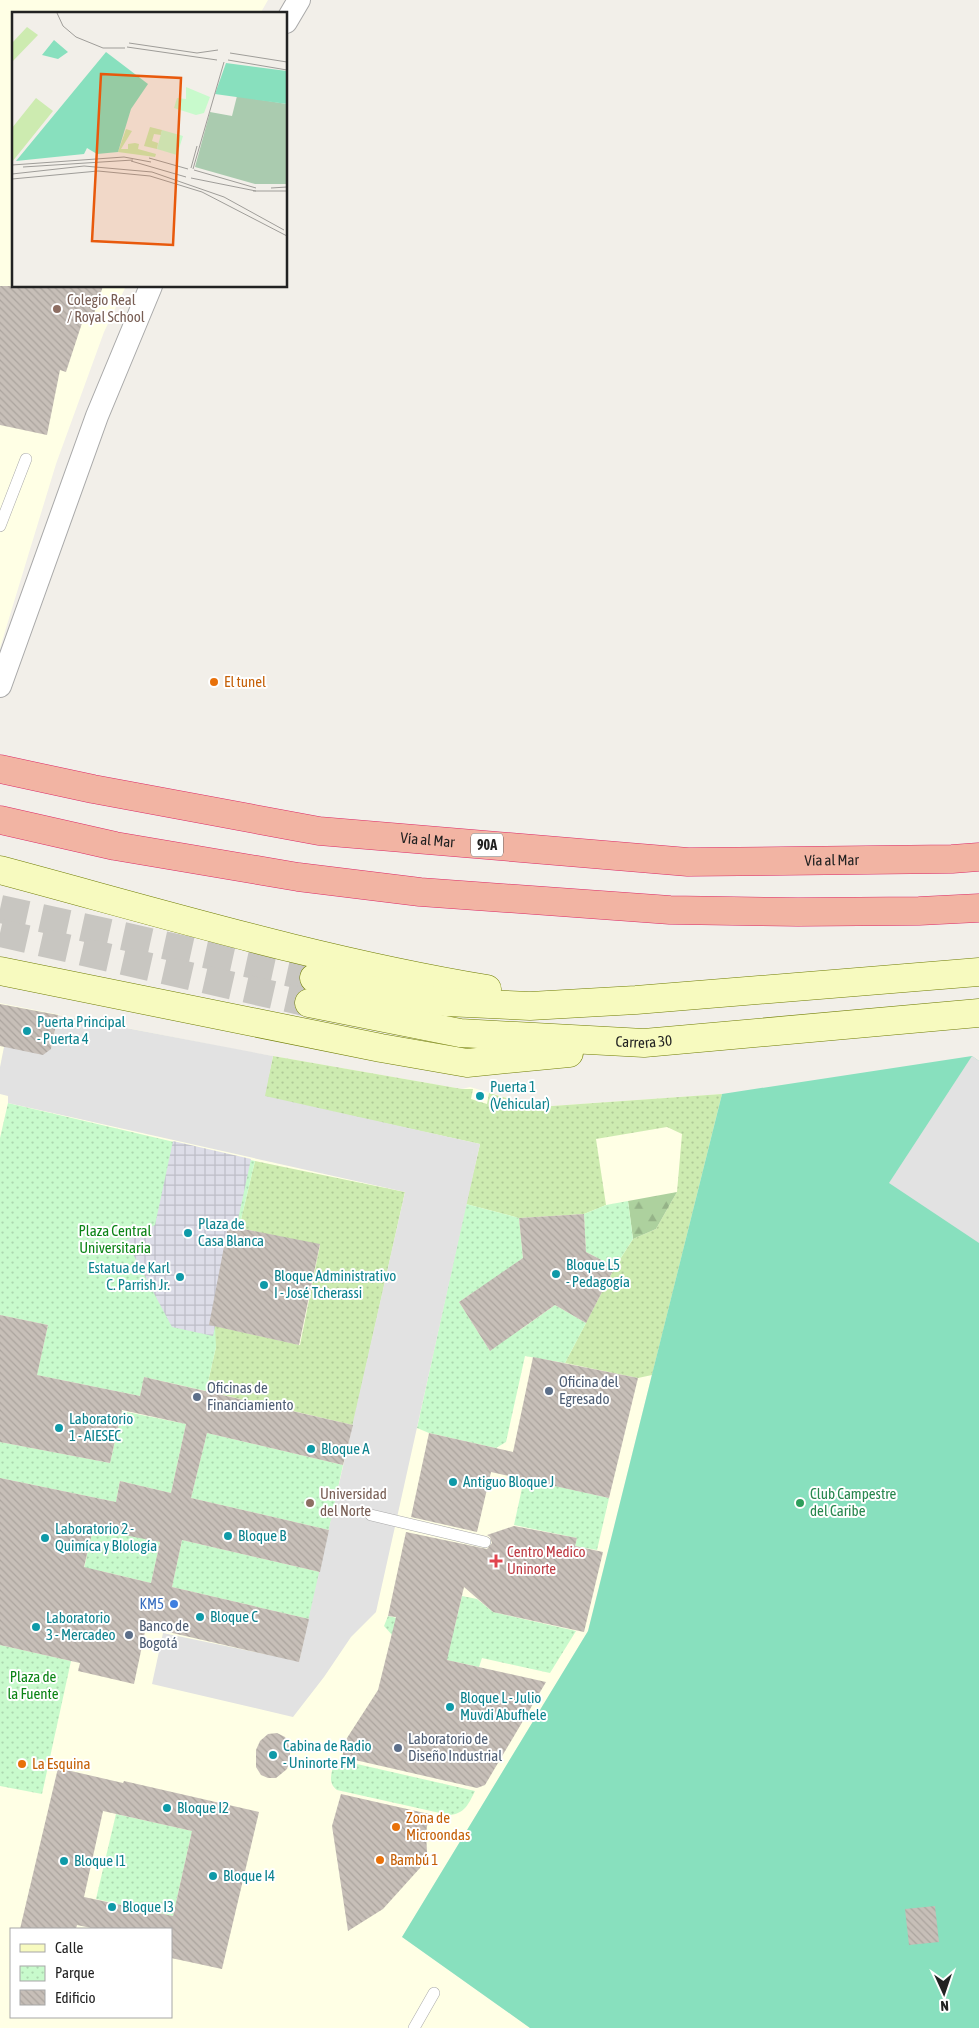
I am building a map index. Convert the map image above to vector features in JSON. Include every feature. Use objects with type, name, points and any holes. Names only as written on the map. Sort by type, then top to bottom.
[{"type":"highway","name":"Vía al Mar","points":[[0,769],[93,790],[319,831],[688,862],[952,860],[979,857]]},
{"type":"highway","points":[[0,820],[115,846],[298,878],[420,892],[670,910],[798,912],[919,911],[979,908]]},
{"type":"main road","points":[[0,870],[338,960],[437,981],[510,993],[636,1000]]},
{"type":"main road","points":[[0,971],[362,1044],[466,1063],[644,1043]]},
{"type":"main road","name":"Carrera 30","points":[[979,972],[636,1000],[530,1006],[446,1002],[398,996],[312,990],[460,1033],[644,1043],[979,1013]]},
{"type":"street","points":[[288,19],[299,0]]},
{"type":"street","points":[[0,686],[97,416],[150,288]]},
{"type":"lane","points":[[0,526],[26,458]]},
{"type":"lane","points":[[371,1515],[485,1542]]},
{"type":"lane","points":[[414,2028],[434,1993]]},
{"type":"shaded area","name":"Colegio Real / Royal School","points":[[0,0],[268,0],[261,12],[12,12],[12,288],[125,288],[104,332],[56,464],[0,648]]},
{"type":"shaded area","name":"Universidad del Norte","points":[[0,1003],[244,1051],[462,1089],[470,1087],[538,1107],[722,1094],[588,1631],[402,1937],[530,2028],[0,2028]]},
{"type":"shaded area","points":[[58,1015],[273,1056],[265,1096],[480,1144],[376,1612],[351,1637],[324,1677],[293,1717],[152,1684],[163,1633],[299,1661],[405,1192],[8,1103],[8,1096],[0,1094],[0,1067],[4,1047],[51,1049]]},
{"type":"shaded area","points":[[972,1056],[979,1061],[979,1243],[889,1183]]},
{"type":"shaded area","name":"Plaza de Casa Blanca","points":[[173,1141],[251,1159],[213,1336],[172,1327],[126,1241],[155,1225]]},
{"type":"green space","points":[[273,1056],[462,1089],[473,1089],[471,1099],[487,1104],[489,1093],[538,1107],[722,1094],[652,1375],[638,1378],[565,1363],[615,1267],[633,1239],[656,1229],[677,1192],[682,1134],[667,1127],[596,1139],[606,1205],[584,1214],[519,1218],[466,1204],[480,1144],[264,1097]]},
{"type":"green space","name":"Club Campestre del Caribe","points":[[972,1056],[979,1061],[979,2028],[530,2028],[402,1937],[588,1631],[722,1094]]},
{"type":"green space","name":"Plaza Central Universitaria","points":[[8,1103],[255,1161],[239,1228],[229,1226],[215,1326],[216,1347],[206,1391],[144,1377],[140,1396],[37,1375],[48,1325],[0,1315],[0,1138]]},
{"type":"green space","points":[[255,1161],[405,1192],[353,1425],[206,1391],[216,1347],[213,1336],[215,1326],[300,1345],[320,1245],[239,1228]]},
{"type":"green space","points":[[677,1192],[656,1229],[633,1239],[628,1201]]},
{"type":"green space","points":[[628,1201],[633,1239],[615,1267],[586,1252],[584,1214],[606,1205]]},
{"type":"green space","points":[[466,1204],[519,1218],[523,1258],[491,1281],[520,1330],[555,1305],[586,1323],[565,1363],[525,1356],[506,1442],[496,1448],[429,1433],[417,1428]],"holes":[[[481,1287],[490,1351],[459,1302]]]},
{"type":"green space","points":[[122,1411],[186,1424],[171,1493],[120,1481],[116,1502],[0,1478],[0,1442],[110,1463]]},
{"type":"green space","points":[[207,1433],[343,1465],[329,1530],[191,1498]]},
{"type":"green space","points":[[524,1479],[609,1498],[597,1550],[575,1546],[577,1538],[514,1525]]},
{"type":"green space","points":[[95,1519],[160,1542],[151,1583],[101,1571],[97,1590],[83,1573]]},
{"type":"green space","points":[[182,1540],[320,1572],[309,1619],[172,1587]]},
{"type":"green space","points":[[462,1596],[477,1599],[493,1612],[576,1631],[550,1673],[482,1658],[479,1667],[391,1648],[393,1636],[384,1626],[388,1616],[454,1630]]},
{"type":"green space","name":"Plaza de la Fuente","points":[[0,1645],[71,1661],[42,1794],[0,1786]]},
{"type":"green space","points":[[335,1759],[475,1791],[463,1810],[449,1815],[337,1790],[331,1780]]},
{"type":"green space","points":[[116,1814],[192,1831],[173,1916],[96,1899]]},
{"type":"building","points":[[0,286],[12,286],[12,288],[102,288],[91,323],[83,320],[66,372],[60,370],[47,435],[0,425]]},
{"type":"building","name":"Puerta Principal - Puerta 4","points":[[0,1004],[58,1015],[51,1049],[43,1055],[0,1046]]},
{"type":"building","name":"Bloque L5 - Pedagogía","points":[[584,1214],[586,1252],[615,1267],[586,1323],[555,1305],[490,1351],[459,1302],[523,1258],[519,1218]]},
{"type":"building","name":"Bloque Administrativo I - José Tcherassi","points":[[228,1226],[320,1244],[299,1345],[209,1325]]},
{"type":"building","points":[[0,1315],[48,1325],[37,1375],[140,1396],[144,1377],[353,1425],[343,1465],[207,1433],[191,1498],[329,1530],[320,1572],[182,1540],[172,1587],[309,1619],[299,1662],[146,1627],[134,1684],[78,1671],[80,1663],[0,1645],[0,1478],[116,1502],[120,1481],[171,1493],[186,1424],[122,1410],[110,1463],[0,1442]],"holes":[[[93,1529],[160,1542],[151,1583],[84,1567]]]},
{"type":"building","points":[[533,1357],[638,1378],[609,1498],[491,1472],[477,1532],[411,1517],[429,1433],[513,1452]]},
{"type":"building","points":[[514,1526],[577,1538],[575,1546],[603,1552],[584,1632],[493,1612],[464,1587],[447,1660],[546,1682],[485,1785],[477,1788],[342,1757],[347,1738],[378,1690],[396,1617],[388,1616],[406,1532],[487,1549],[492,1543],[487,1535]]},
{"type":"building","name":"Cabina de Radio - Uninorte FM","points":[[277,1733],[285,1737],[288,1743],[290,1760],[287,1769],[281,1774],[276,1778],[268,1778],[261,1775],[256,1767],[256,1750],[260,1741],[268,1734]]},
{"type":"building","points":[[58,1768],[259,1812],[222,1969],[172,1958],[172,1928],[91,1928],[77,1925],[76,1928],[20,1928]],"holes":[[[103,1811],[192,1831],[173,1916],[84,1897]]]},
{"type":"building","name":"Bambú 1","points":[[341,1794],[429,1814],[426,1833],[427,1852],[420,1868],[383,1909],[348,1931],[332,1826]]},
{"type":"building","points":[[935,1906],[939,1942],[909,1945],[905,1909]]},
{"type":"tunnel","points":[[0,909],[314,978]]},
{"type":"tunnel","points":[[0,933],[309,1003]]},
{"type":"place","name":"Colegio Real / Royal School","points":[[57,309]]},
{"type":"place","name":"El tunel","points":[[214,682]]},
{"type":"place","name":"Puerta Principal - Puerta 4","points":[[27,1031]]},
{"type":"place","name":"Puerta 1 (Vehicular)","points":[[480,1096]]},
{"type":"place","name":"Plaza de Casa Blanca","points":[[188,1233]]},
{"type":"place","name":"Bloque L5 - Pedagogía","points":[[556,1274]]},
{"type":"place","name":"Estatua de Karl C. Parrish Jr.","points":[[180,1277]]},
{"type":"place","name":"Bloque Administrativo I - José Tcherassi","points":[[264,1285]]},
{"type":"place","name":"Oficina del Egresado","points":[[549,1391]]},
{"type":"place","name":"Oficinas de Financiamiento","points":[[197,1397]]},
{"type":"place","name":"Laboratorio 1 - AIESEC","points":[[59,1428]]},
{"type":"place","name":"Bloque A","points":[[311,1449]]},
{"type":"place","name":"Antiguo Bloque J","points":[[453,1482]]},
{"type":"place","name":"Universidad del Norte","points":[[310,1503]]},
{"type":"place","name":"Club Campestre del Caribe","points":[[800,1503]]},
{"type":"place","name":"Bloque B","points":[[228,1536]]},
{"type":"place","name":"Laboratorio 2 - Quimíca y BIología","points":[[45,1538]]},
{"type":"place","name":"Centro Medico Uninorte","points":[[496,1561]]},
{"type":"place","name":"KM5","points":[[174,1604]]},
{"type":"place","name":"Bloque C","points":[[200,1617]]},
{"type":"place","name":"Laboratorio 3 - Mercadeo","points":[[36,1627]]},
{"type":"place","name":"Banco de Bogotá","points":[[129,1635]]},
{"type":"place","name":"Bloque L - Julio Muvdi Abufhele","points":[[450,1707]]},
{"type":"place","name":"Laboratorio de Diseño Industrial","points":[[398,1748]]},
{"type":"place","name":"Cabina de Radio - Uninorte FM","points":[[273,1755]]},
{"type":"place","name":"La Esquina","points":[[22,1764]]},
{"type":"place","name":"Bloque I2","points":[[167,1808]]},
{"type":"place","name":"Zona de Microondas","points":[[396,1827]]},
{"type":"place","name":"Bambú 1","points":[[380,1860]]},
{"type":"place","name":"Bloque I1","points":[[64,1861]]},
{"type":"place","name":"Bloque I4","points":[[213,1876]]},
{"type":"place","name":"Bloque I3","points":[[112,1907]]}]
